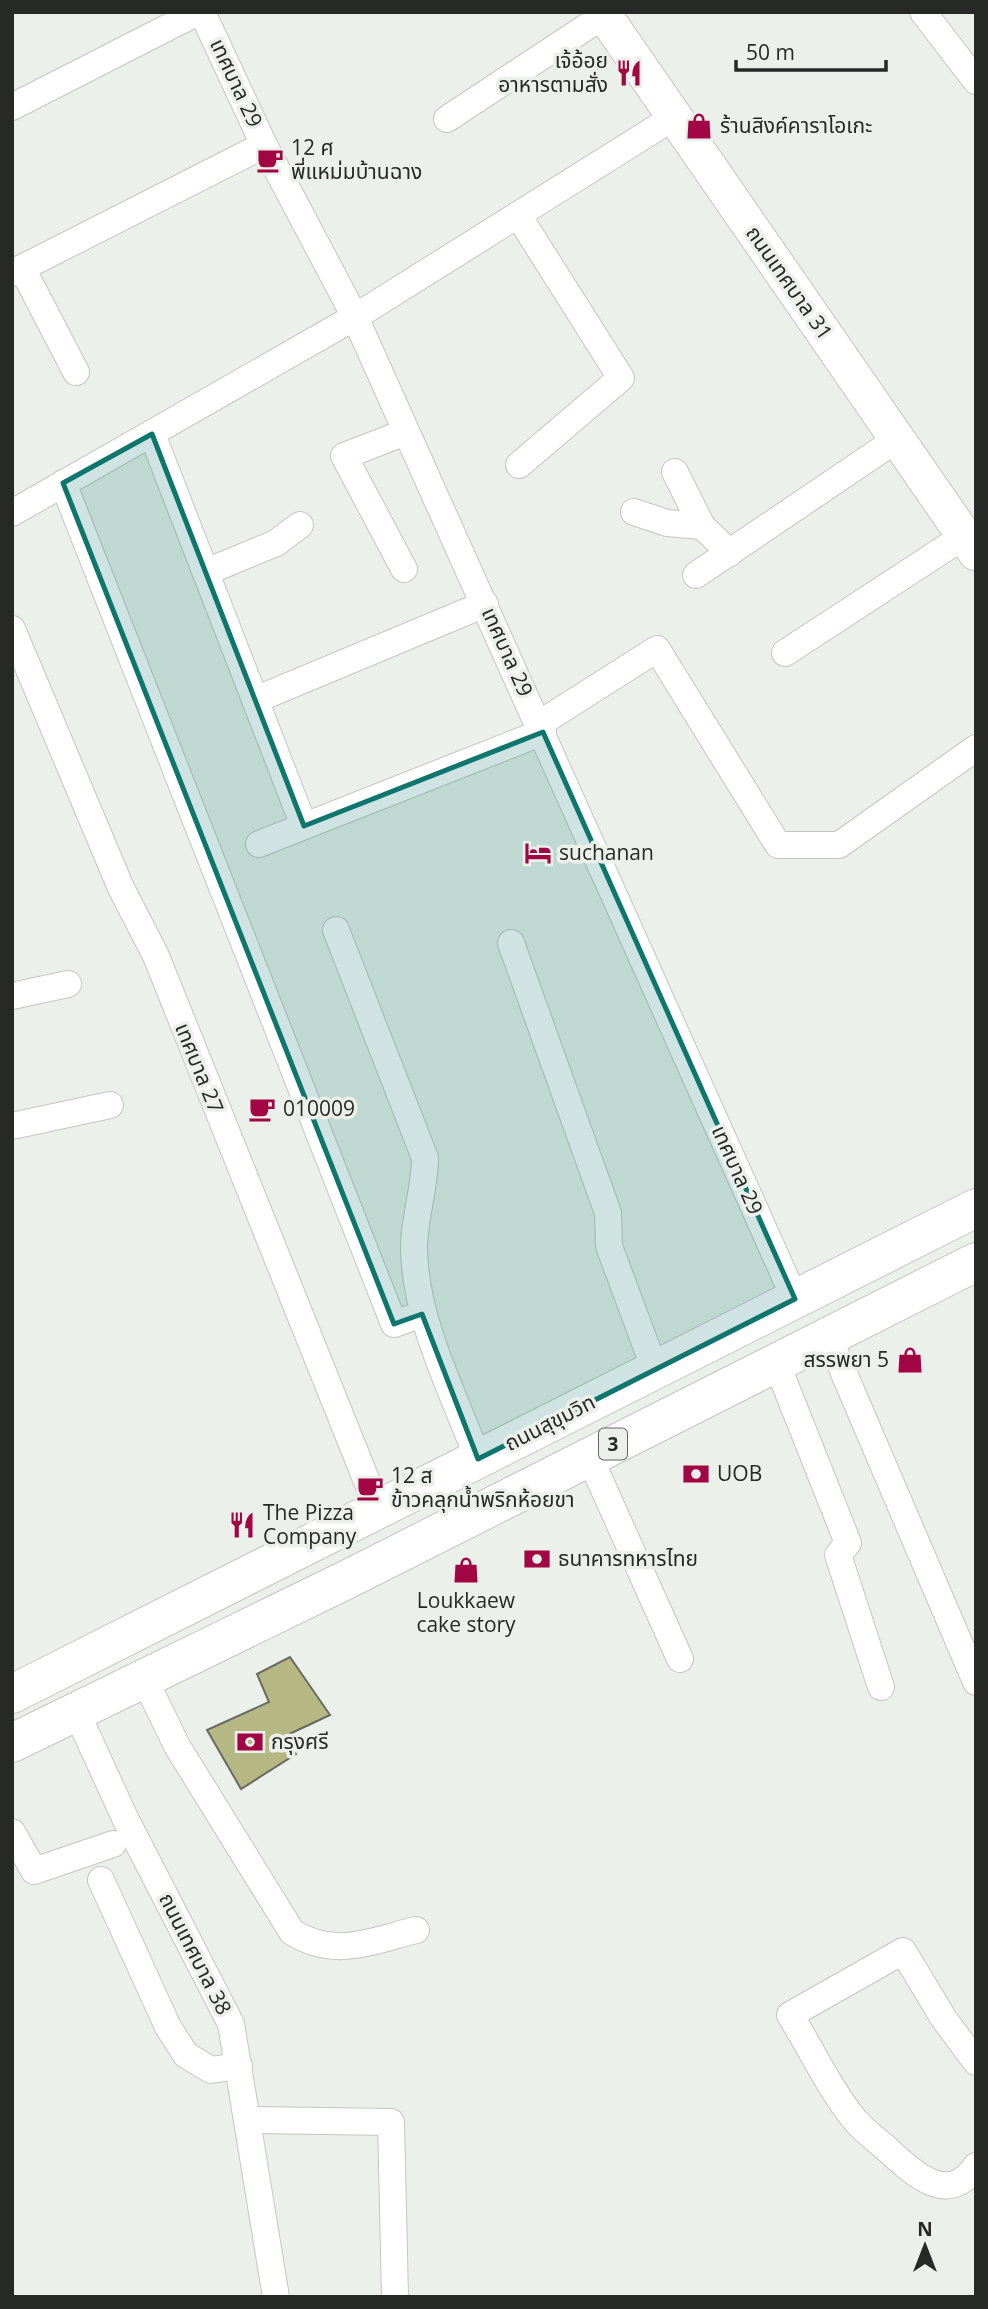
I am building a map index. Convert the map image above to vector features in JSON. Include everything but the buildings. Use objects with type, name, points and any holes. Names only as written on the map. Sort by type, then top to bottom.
[{"type":"highway","name":"ถนนสุขุมวิท","points":[[12,1694],[976,1208]]},
{"type":"highway","name":"3","points":[[12,1743],[828,1336],[974,1268]]},
{"type":"main road","name":"ถนนเทศบาล 31","points":[[605,13],[970,545]]},
{"type":"street","points":[[12,107],[200,12]]},
{"type":"street","name":"เทศบาล 29","points":[[200,12],[264,145],[355,317],[795,1299]]},
{"type":"street","points":[[923,12],[976,81]]},
{"type":"street","points":[[447,119],[605,13]]},
{"type":"street","points":[[12,513],[355,317],[674,117]]},
{"type":"street","points":[[76,372],[17,270],[264,145]]},
{"type":"street","points":[[518,215],[621,377],[519,465]]},
{"type":"street","points":[[404,569],[344,456],[406,432]]},
{"type":"street","points":[[152,434],[303,826]]},
{"type":"street","points":[[696,575],[897,439]]},
{"type":"street","points":[[675,472],[702,526],[730,553]]},
{"type":"street","points":[[63,483],[394,1324],[422,1314]]},
{"type":"street","points":[[634,512],[667,523],[702,526]]},
{"type":"street","points":[[206,572],[276,542],[300,525]]},
{"type":"street","points":[[785,653],[970,545]]},
{"type":"street","points":[[255,700],[485,604]]},
{"type":"street","name":"เทศบาล 27","points":[[12,629],[121,888],[156,956],[378,1510]]},
{"type":"street","points":[[259,844],[541,728],[656,649],[778,845],[839,845],[976,748]]},
{"type":"street","points":[[336,930],[425,1158],[425,1180],[414,1248],[422,1314],[478,1459]]},
{"type":"street","points":[[511,943],[608,1213],[610,1246],[655,1370]]},
{"type":"street","points":[[12,996],[68,984]]},
{"type":"street","points":[[12,1126],[110,1105]]},
{"type":"street","points":[[828,1336],[976,1682]]},
{"type":"street","points":[[776,1362],[848,1543],[838,1555],[881,1687]]},
{"type":"street","points":[[589,1456],[680,1660]]},
{"type":"street","points":[[144,1678],[177,1746],[292,1932],[311,1944],[340,1948],[416,1930]]},
{"type":"street","name":"ถนนเทศบาล 38","points":[[76,1711],[125,1818],[231,2024],[249,2120],[276,2297]]},
{"type":"street","points":[[12,1832],[34,1871],[113,1844]]},
{"type":"street","points":[[101,1880],[168,2027],[186,2055],[211,2070],[239,2066]]},
{"type":"street","points":[[976,2062],[944,2019],[903,1951],[790,2015],[855,2120],[911,2170],[935,2185],[949,2185],[970,2175],[976,2166]]},
{"type":"street","points":[[249,2120],[391,2122],[395,2297]]},
{"type":"highlighted area","points":[[152,434],[304,826],[543,732],[795,1299],[478,1459],[422,1314],[394,1324],[63,483]]},
{"type":"place","name":"เจ้อ้อย อาหารตามสั่ง","points":[[629,73]]},
{"type":"place","name":"ร้านสิงค์คาราโอเกะ","points":[[699,126]]},
{"type":"place","name":"12 ศ พี่แหม่มบ้านฉาง","points":[[270,160]]},
{"type":"place","name":"suchanan","points":[[538,853]]},
{"type":"place","name":"010009","points":[[262,1109]]},
{"type":"place","name":"สรรพยา 5","points":[[910,1360]]},
{"type":"place","name":"UOB","points":[[696,1474]]},
{"type":"place","name":"12 ส ข้าวคลุกน้ำพริกห้อยขา","points":[[370,1488]]},
{"type":"place","name":"The Pizza Company","points":[[242,1525]]},
{"type":"place","name":"ธนาคารทหารไทย","points":[[537,1559]]},
{"type":"place","name":"Loukkaew cake story","points":[[466,1570]]},
{"type":"place","name":"กรุงศรี","points":[[250,1742]]}]
